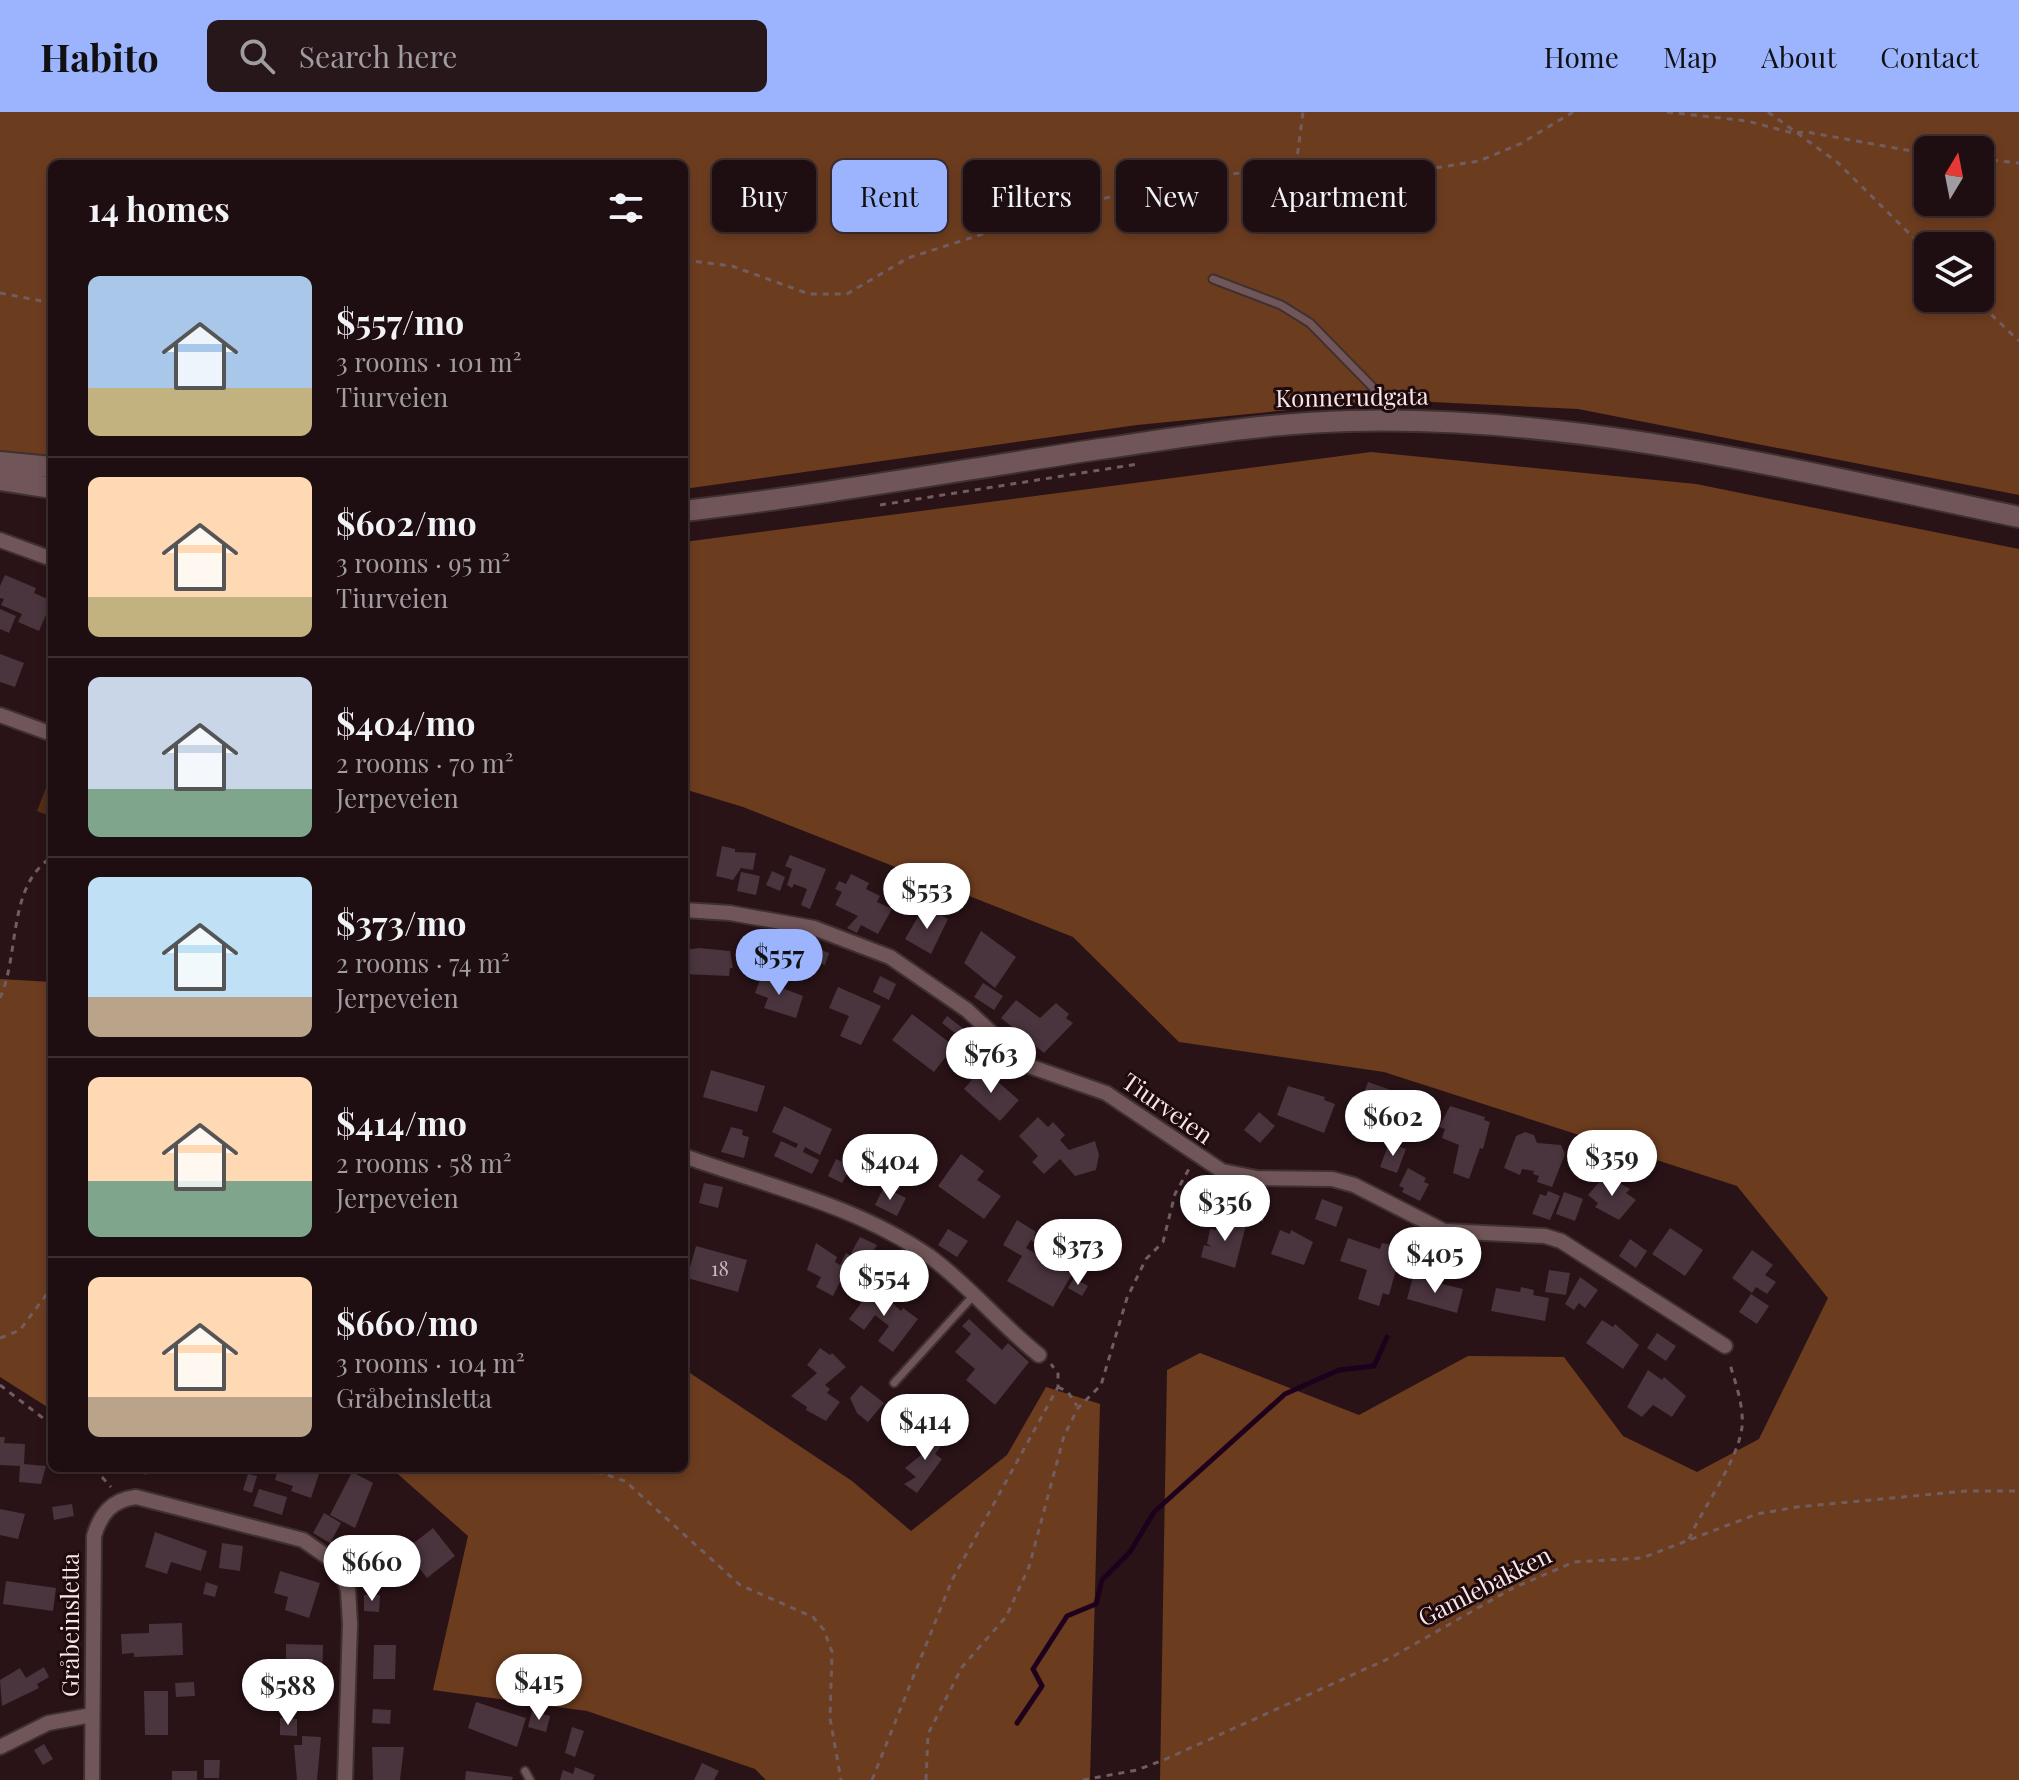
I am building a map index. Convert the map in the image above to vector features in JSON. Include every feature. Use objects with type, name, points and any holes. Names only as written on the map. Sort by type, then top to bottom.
[{"type":"main road","name":"Konnerudgata","points":[[688,511],[800,497],[1252,427],[1396,421],[1561,429],[1667,445],[2019,517]]},
{"type":"main road","points":[[0,462],[48,467]]},
{"type":"main road","points":[[0,480],[48,487]]},
{"type":"street","points":[[0,540],[48,558]]},
{"type":"street","points":[[0,715],[48,733]]},
{"type":"street","name":"Tiurveien","points":[[688,910],[730,913],[814,928],[890,957],[967,1010],[1026,1065],[1106,1093],[1196,1157],[1233,1174],[1257,1178],[1311,1177],[1354,1185],[1444,1231],[1545,1236],[1561,1241],[1584,1252],[1725,1346]]},
{"type":"street","points":[[688,1157],[867,1220],[929,1257],[1039,1355]]},
{"type":"street","points":[[121,1499],[151,1498],[303,1540],[339,1565],[348,1590],[349,1614],[345,1780]]},
{"type":"street","name":"Gråbeinsletta","points":[[92,1780],[94,1536],[99,1520],[121,1499]]},
{"type":"street","points":[[0,1747],[48,1723],[92,1715]]},
{"type":"lane","points":[[1213,279],[1281,305],[1310,323],[1394,409],[1396,421]]},
{"type":"lane","points":[[894,1383],[973,1296]]},
{"type":"lane","points":[[525,1771],[530,1780]]},
{"type":"path","points":[[1297,160],[1303,112]]},
{"type":"path","points":[[1435,168],[1479,161],[1520,144],[1573,112]]},
{"type":"path","points":[[1667,112],[1747,121],[1914,152]]},
{"type":"path","points":[[1768,112],[1800,132],[1837,162],[1914,238]]},
{"type":"path","points":[[1994,160],[2019,163]]},
{"type":"path","points":[[688,260],[732,266],[809,294],[847,294],[908,258],[1067,207],[1183,180],[1243,173]]},
{"type":"path","points":[[0,293],[48,302]]},
{"type":"path","points":[[1989,312],[2019,341]]},
{"type":"path","points":[[878,505],[1152,462]]},
{"type":"path","points":[[0,998],[10,968],[24,891],[37,868],[48,860]]},
{"type":"path","points":[[926,1780],[928,1734],[962,1667],[1006,1617],[1029,1567],[1064,1436],[1078,1408],[1101,1385],[1127,1298],[1146,1259],[1163,1242],[1175,1194],[1196,1157]]},
{"type":"path","points":[[0,1338],[20,1330],[48,1292]]},
{"type":"path","points":[[1689,1541],[1698,1515],[1733,1455],[1742,1428],[1741,1405],[1725,1346]]},
{"type":"path","points":[[872,1780],[952,1580],[1058,1387],[1054,1366],[1039,1355]]},
{"type":"path","points":[[0,1385],[48,1422]]},
{"type":"path","points":[[1058,1387],[1068,1392],[1078,1408]]},
{"type":"path","points":[[97,1472],[121,1499]]},
{"type":"path","points":[[597,1472],[625,1481],[740,1585],[799,1609],[813,1617],[824,1630],[832,1652],[830,1718],[841,1780]]},
{"type":"path","name":"Gamlebakken","points":[[1083,1780],[1137,1770],[1166,1759],[1392,1657],[1549,1572],[1574,1562],[1642,1558],[1757,1514],[1797,1507],[1966,1491],[2019,1491]]},
{"type":"shaded area","points":[[0,112],[2019,112],[2019,495],[1578,409],[1390,400],[1137,425],[688,488],[688,160],[48,160],[48,456],[0,453]]},
{"type":"shaded area","points":[[1371,452],[1696,484],[2019,549],[2019,1780],[1160,1780],[1167,1370],[1200,1353],[1359,1415],[1468,1356],[1564,1357],[1623,1436],[1697,1472],[1759,1439],[1828,1298],[1737,1186],[1384,1072],[1179,1042],[1073,937],[743,807],[688,790],[688,541]]},
{"type":"shaded area","points":[[48,782],[48,815],[37,811]]},
{"type":"shaded area","points":[[0,979],[48,982],[48,1407],[0,1377]]},
{"type":"shaded area","points":[[688,1372],[852,1481],[911,1531],[1007,1455],[1046,1387],[1100,1404],[1090,1780],[766,1780],[755,1769],[587,1711],[433,1690],[468,1536],[396,1472],[688,1472]]},
{"type":"building","points":[[5,575],[36,588],[34,593],[48,599],[48,610],[39,631],[18,622],[22,614],[1,605],[4,599],[0,598],[0,586]]},
{"type":"building","points":[[0,609],[16,616],[9,633],[0,629]]},
{"type":"building","points":[[0,654],[24,663],[15,687],[0,682]]},
{"type":"building","points":[[722,846],[735,849],[735,852],[756,853],[753,870],[741,868],[733,880],[716,876]]},
{"type":"building","points":[[790,855],[826,869],[810,909],[801,905],[807,889],[787,885],[792,869],[785,866]]},
{"type":"building","points":[[772,871],[785,877],[780,891],[766,885]]},
{"type":"building","points":[[741,872],[760,876],[756,895],[737,891]]},
{"type":"building","points":[[851,874],[869,883],[866,889],[880,896],[877,902],[892,909],[878,934],[861,925],[857,933],[847,928],[858,916],[835,905],[842,892],[835,889],[839,881],[846,884]]},
{"type":"building","points":[[922,910],[930,915],[933,910],[948,919],[931,954],[905,939]]},
{"type":"building","points":[[981,931],[1016,957],[995,988],[964,963]]},
{"type":"building","points":[[811,946],[829,953],[825,965],[806,958]]},
{"type":"building","points":[[688,949],[730,951],[733,968],[730,968],[729,976],[688,974]]},
{"type":"building","points":[[763,972],[777,977],[774,985],[803,996],[796,1018],[764,1008],[768,998],[755,993]]},
{"type":"building","points":[[880,976],[896,984],[889,1000],[873,992]]},
{"type":"building","points":[[983,983],[1003,996],[994,1010],[974,997]]},
{"type":"building","points":[[838,987],[881,1006],[861,1045],[840,1036],[849,1016],[829,1008]]},
{"type":"building","points":[[1016,1000],[1040,1018],[1056,1003],[1069,1014],[1066,1018],[1073,1023],[1044,1053],[1001,1018]]},
{"type":"building","points":[[912,1014],[954,1046],[934,1072],[892,1040]]},
{"type":"building","points":[[947,1016],[969,1033],[964,1040],[942,1023]]},
{"type":"building","points":[[976,1042],[991,1055],[977,1072],[962,1059]]},
{"type":"building","points":[[982,1068],[1019,1100],[1000,1121],[964,1089]]},
{"type":"building","points":[[711,1070],[765,1086],[757,1112],[703,1097]]},
{"type":"building","points":[[1368,1082],[1405,1095],[1400,1108],[1406,1110],[1399,1129],[1357,1113]]},
{"type":"building","points":[[1288,1086],[1325,1097],[1324,1100],[1335,1104],[1324,1133],[1277,1115]]},
{"type":"building","points":[[784,1106],[832,1129],[820,1155],[805,1147],[803,1152],[819,1160],[812,1174],[774,1156],[781,1141],[796,1148],[798,1144],[772,1132]]},
{"type":"building","points":[[1450,1106],[1485,1117],[1484,1120],[1490,1122],[1483,1149],[1480,1148],[1469,1179],[1453,1173],[1459,1145],[1442,1138],[1445,1129],[1439,1127]]},
{"type":"building","points":[[1259,1112],[1275,1126],[1260,1143],[1244,1130]]},
{"type":"building","points":[[1038,1117],[1048,1127],[1053,1122],[1065,1135],[1060,1140],[1069,1150],[1095,1141],[1099,1155],[1096,1170],[1075,1176],[1060,1159],[1044,1174],[1032,1162],[1038,1156],[1019,1136]]},
{"type":"building","points":[[731,1127],[743,1130],[742,1135],[749,1137],[744,1158],[721,1152]]},
{"type":"building","points":[[1525,1132],[1534,1135],[1537,1143],[1561,1145],[1565,1154],[1552,1187],[1537,1182],[1539,1176],[1533,1174],[1534,1171],[1522,1169],[1520,1175],[1504,1168],[1516,1136]]},
{"type":"building","points":[[877,1134],[896,1143],[888,1161],[908,1171],[898,1191],[879,1181],[877,1185],[868,1181],[869,1176],[851,1167],[861,1148],[869,1151]]},
{"type":"building","points":[[1389,1143],[1406,1149],[1397,1173],[1380,1167]]},
{"type":"building","points":[[961,1154],[984,1171],[977,1180],[1001,1196],[984,1219],[938,1186]]},
{"type":"building","points":[[836,1159],[851,1166],[842,1183],[828,1176]]},
{"type":"building","points":[[1408,1168],[1426,1178],[1424,1182],[1429,1184],[1420,1201],[1402,1192],[1404,1188],[1399,1186]]},
{"type":"building","points":[[1605,1175],[1630,1189],[1626,1193],[1636,1200],[1619,1220],[1595,1207],[1598,1203],[1588,1195]]},
{"type":"building","points":[[704,1183],[723,1187],[718,1208],[699,1203]]},
{"type":"building","points":[[884,1187],[906,1198],[897,1216],[875,1205]]},
{"type":"building","points":[[1548,1191],[1560,1196],[1550,1220],[1532,1214],[1540,1194],[1546,1196]]},
{"type":"building","points":[[1564,1192],[1583,1199],[1575,1221],[1556,1214]]},
{"type":"building","points":[[1246,1195],[1268,1200],[1263,1222],[1241,1217]]},
{"type":"building","points":[[1322,1199],[1343,1207],[1336,1227],[1315,1219]]},
{"type":"building","points":[[1230,1218],[1246,1225],[1235,1268],[1201,1257],[1204,1245],[1212,1247],[1207,1244],[1210,1229],[1216,1230],[1219,1219],[1229,1221]]},
{"type":"building","points":[[1017,1220],[1036,1232],[1034,1235],[1038,1238],[1035,1243],[1031,1240],[1026,1248],[1072,1274],[1053,1307],[1007,1281],[1022,1256],[1003,1245]]},
{"type":"building","points":[[1670,1228],[1703,1250],[1685,1276],[1652,1254]]},
{"type":"building","points":[[948,1229],[968,1241],[957,1257],[938,1245]]},
{"type":"building","points":[[1280,1230],[1290,1234],[1291,1230],[1313,1242],[1304,1265],[1271,1254]]},
{"type":"building","points":[[860,1237],[877,1245],[869,1258],[878,1263],[885,1250],[899,1260],[888,1275],[872,1262],[851,1253]]},
{"type":"building","points":[[1348,1238],[1380,1249],[1382,1243],[1409,1248],[1404,1268],[1397,1266],[1389,1295],[1383,1293],[1379,1306],[1358,1299],[1367,1270],[1340,1261]]},
{"type":"building","points":[[1630,1239],[1647,1251],[1636,1268],[1619,1256]]},
{"type":"building","points":[[1417,1241],[1439,1247],[1435,1265],[1412,1259]]},
{"type":"building","points":[[816,1243],[837,1257],[835,1262],[840,1265],[846,1253],[865,1262],[860,1272],[854,1269],[848,1280],[842,1278],[833,1296],[816,1287],[821,1277],[807,1270]]},
{"type":"building","points":[[696,1246],[747,1260],[738,1292],[688,1278]]},
{"type":"building","points":[[1752,1250],[1773,1265],[1765,1275],[1776,1282],[1767,1294],[1756,1287],[1752,1293],[1732,1278]]},
{"type":"building","points":[[1549,1270],[1570,1273],[1566,1295],[1545,1292]]},
{"type":"building","points":[[1413,1277],[1463,1289],[1457,1313],[1407,1299]]},
{"type":"building","points":[[1580,1277],[1598,1290],[1585,1308],[1579,1303],[1574,1310],[1565,1304]]},
{"type":"building","points":[[1074,1278],[1088,1286],[1082,1296],[1068,1288]]},
{"type":"building","points":[[874,1286],[901,1311],[903,1308],[918,1319],[893,1352],[878,1341],[889,1326],[875,1315],[864,1330],[849,1319]]},
{"type":"building","points":[[1521,1287],[1534,1290],[1533,1295],[1549,1298],[1545,1321],[1491,1311],[1496,1288],[1520,1292]]},
{"type":"building","points":[[1751,1294],[1769,1306],[1757,1324],[1739,1312]]},
{"type":"building","points":[[969,1319],[1002,1350],[1008,1343],[1029,1362],[995,1405],[966,1380],[975,1369],[955,1352],[971,1334],[962,1326]]},
{"type":"building","points":[[1602,1320],[1613,1327],[1615,1324],[1639,1345],[1623,1369],[1586,1343]]},
{"type":"building","points":[[1657,1333],[1676,1346],[1666,1361],[1647,1348]]},
{"type":"building","points":[[820,1348],[830,1355],[832,1353],[846,1367],[825,1385],[830,1389],[827,1393],[840,1402],[826,1421],[806,1410],[807,1407],[791,1396],[817,1373],[807,1365]]},
{"type":"building","points":[[1648,1370],[1662,1380],[1664,1377],[1686,1396],[1672,1417],[1653,1405],[1642,1417],[1627,1407]]},
{"type":"building","points":[[861,1385],[884,1403],[868,1422],[857,1413],[850,1398]]},
{"type":"building","points":[[929,1431],[944,1442],[935,1454],[942,1459],[917,1493],[904,1484],[916,1477],[905,1468],[921,1455],[919,1443]]},
{"type":"building","points":[[0,1437],[5,1437],[4,1443],[25,1444],[24,1464],[46,1466],[41,1484],[19,1482],[20,1466],[0,1465]]},
{"type":"building","points":[[277,1472],[320,1472],[311,1498],[291,1491],[293,1486],[275,1480]]},
{"type":"building","points":[[352,1472],[373,1483],[355,1528],[330,1515]]},
{"type":"building","points":[[248,1474],[257,1476],[252,1493],[243,1490]]},
{"type":"building","points":[[259,1489],[287,1497],[282,1515],[253,1506]]},
{"type":"building","points":[[72,1504],[74,1516],[54,1520],[52,1507]]},
{"type":"building","points":[[0,1509],[25,1514],[18,1539],[0,1535]]},
{"type":"building","points":[[324,1513],[341,1523],[330,1543],[313,1533]]},
{"type":"building","points":[[433,1528],[455,1556],[427,1578],[405,1550]]},
{"type":"building","points":[[155,1532],[207,1551],[201,1571],[171,1562],[167,1574],[145,1567]]},
{"type":"building","points":[[222,1543],[243,1546],[240,1571],[219,1568]]},
{"type":"building","points":[[280,1571],[320,1583],[309,1618],[285,1610],[288,1597],[274,1593]]},
{"type":"building","points":[[6,1581],[56,1588],[53,1611],[3,1604]]},
{"type":"building","points":[[206,1582],[218,1586],[215,1597],[203,1594]]},
{"type":"building","points":[[364,1595],[380,1595],[379,1612],[364,1611]]},
{"type":"building","points":[[182,1623],[183,1655],[134,1657],[134,1653],[122,1654],[121,1634],[149,1633],[149,1624]]},
{"type":"building","points":[[286,1644],[323,1645],[322,1689],[290,1684],[291,1660],[286,1660]]},
{"type":"building","points":[[374,1645],[396,1645],[395,1679],[373,1679]]},
{"type":"building","points":[[44,1667],[49,1677],[37,1684],[39,1688],[2,1706],[0,1680],[20,1668],[26,1678]]},
{"type":"building","points":[[194,1682],[195,1696],[176,1697],[175,1683]]},
{"type":"building","points":[[144,1691],[168,1691],[168,1735],[145,1735]]},
{"type":"building","points":[[476,1702],[526,1718],[517,1747],[468,1728]]},
{"type":"building","points":[[373,1709],[391,1710],[390,1724],[372,1723]]},
{"type":"building","points":[[532,1711],[550,1716],[546,1732],[528,1727]]},
{"type":"building","points":[[280,1718],[297,1719],[297,1736],[280,1735]]},
{"type":"building","points":[[572,1727],[584,1731],[575,1757],[565,1753]]},
{"type":"building","points":[[302,1736],[321,1737],[317,1780],[297,1780],[294,1745],[302,1745]]},
{"type":"building","points":[[44,1744],[53,1759],[43,1765],[34,1750]]},
{"type":"building","points":[[372,1747],[404,1747],[400,1780],[373,1780]]},
{"type":"building","points":[[204,1760],[220,1760],[219,1778],[204,1778]]},
{"type":"building","points":[[702,1763],[719,1771],[714,1780],[694,1780]]},
{"type":"building","points":[[575,1767],[595,1775],[593,1780],[560,1780],[563,1770],[573,1774]]},
{"type":"building","points":[[172,1771],[197,1771],[197,1780],[172,1780]]},
{"type":"building","points":[[466,1771],[513,1777],[512,1780],[465,1780]]},
{"type":"waterway","points":[[1017,1723],[1042,1686],[1033,1669],[1067,1616],[1096,1604],[1102,1580],[1130,1552],[1154,1512],[1285,1394],[1339,1370],[1374,1366],[1387,1337]]}]
